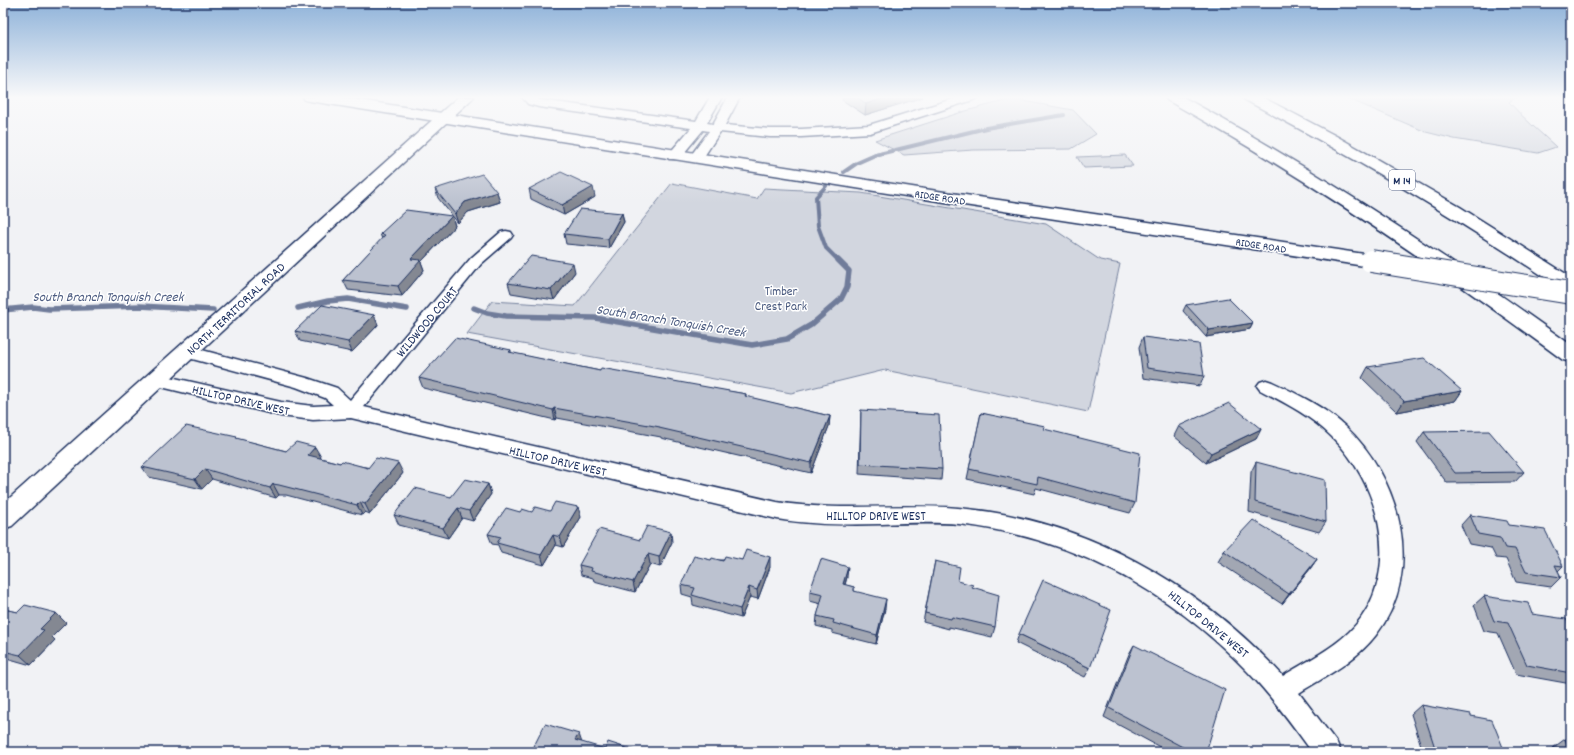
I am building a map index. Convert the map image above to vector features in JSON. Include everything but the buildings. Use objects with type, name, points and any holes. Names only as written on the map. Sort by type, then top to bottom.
[{"type":"main road","name":"NORTH TERRITORIAL ROAD","points":[[3,519],[428,132]]},
{"type":"main road","name":"RIDGE ROAD","points":[[526,132],[1371,261],[1571,293]]},
{"type":"main road","points":[[1235,132],[1344,198],[1478,287],[1571,355]]},
{"type":"main road","name":"M 14","points":[[1316,132],[1418,190],[1571,286]]},
{"type":"street","points":[[674,156],[694,132]]},
{"type":"street","points":[[696,158],[714,132]]},
{"type":"street","points":[[762,132],[819,132]]},
{"type":"street","name":"WILDWOOD COURT","points":[[351,411],[476,261],[506,235]]},
{"type":"street","name":"HILLTOP DRIVE WEST","points":[[187,352],[301,382],[331,393],[351,411]]},
{"type":"street","name":"HILLTOP DRIVE WEST","points":[[157,380],[280,409],[313,413],[351,411],[769,509],[832,516],[960,516],[996,521],[1032,529],[1069,540],[1097,551],[1135,570],[1162,586],[1189,604],[1224,632],[1250,656],[1282,690],[1312,728],[1328,752]]},
{"type":"street","points":[[1266,386],[1299,402],[1329,424],[1347,439],[1360,456],[1373,479],[1383,502],[1389,522],[1393,558],[1391,576],[1386,594],[1378,612],[1368,627],[1346,649],[1282,690]]},
{"type":"green space","points":[[899,132],[1094,132],[1096,134],[1071,149],[973,150],[904,155],[875,140]]},
{"type":"green space","points":[[1427,132],[1540,132],[1556,147],[1538,153],[1454,139]]},
{"type":"green space","points":[[1125,155],[1133,166],[1084,168],[1077,157]]},
{"type":"green space","name":"Timber Crest Park","points":[[672,183],[757,199],[764,188],[861,193],[1046,224],[1100,260],[1120,264],[1088,412],[885,370],[791,393],[467,334],[492,301],[575,306]]},
{"type":"waterway","name":"South Branch Tonquish Creek","points":[[844,172],[857,163],[875,155],[969,132]]},
{"type":"waterway","name":"South Branch Tonquish Creek","points":[[474,308],[487,313],[506,316],[595,318],[752,345],[787,339],[811,325],[841,299],[847,287],[849,271],[826,248],[818,226],[816,197],[826,186]]},
{"type":"waterway","name":"South Branch Tonquish Creek","points":[[298,308],[328,301],[348,299],[407,309]]},
{"type":"waterway","name":"South Branch Tonquish Creek","points":[[3,310],[33,307],[49,309],[140,306],[213,310]]}]
